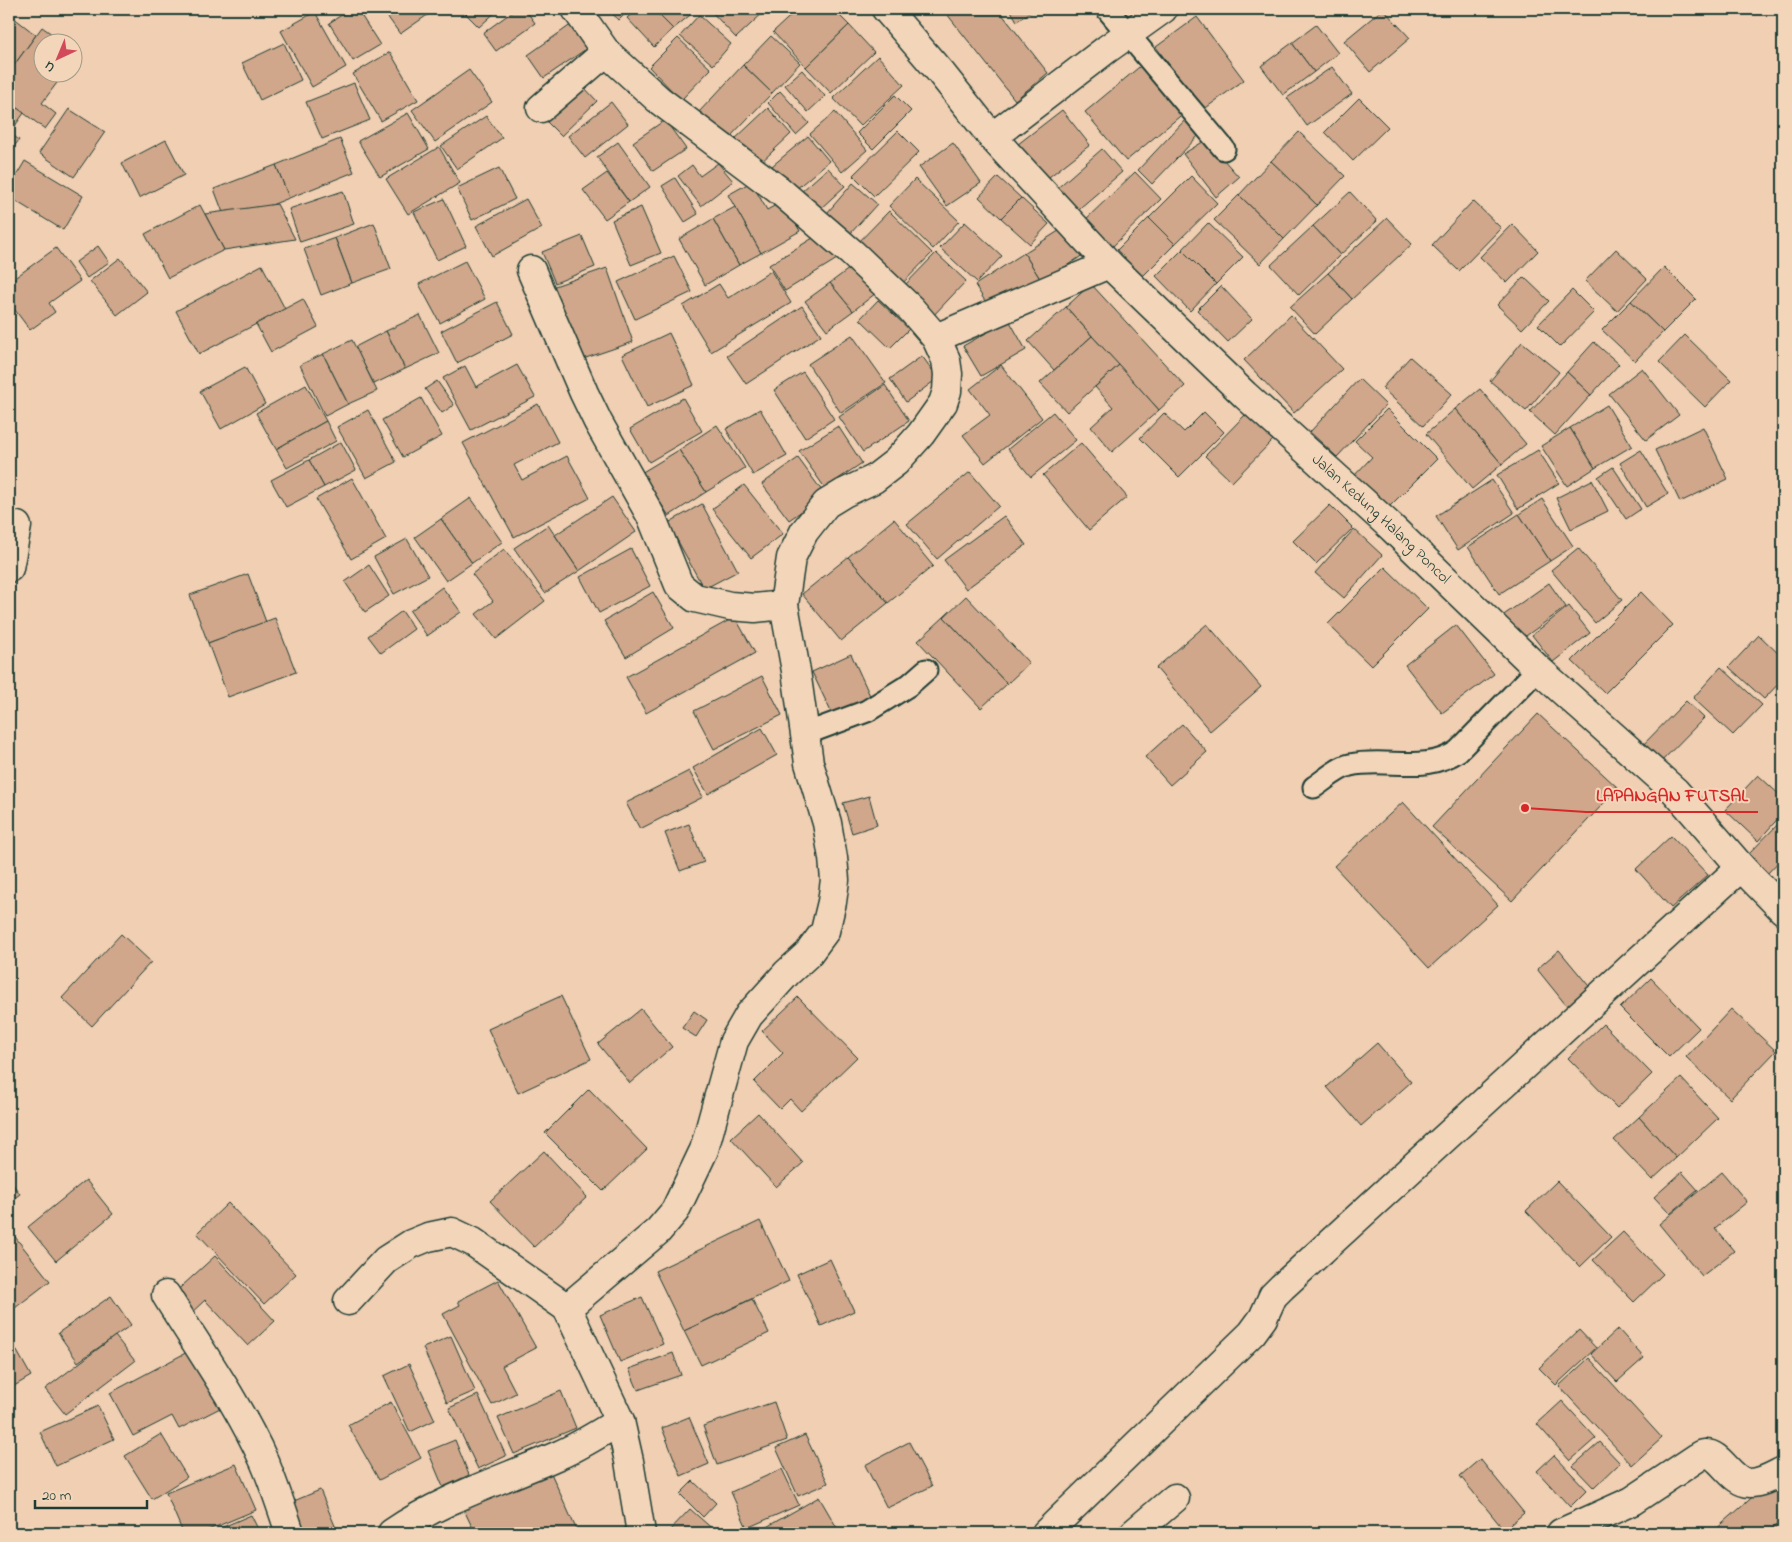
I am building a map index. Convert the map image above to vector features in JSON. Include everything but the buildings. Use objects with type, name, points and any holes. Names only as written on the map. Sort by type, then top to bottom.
[{"type":"street","points":[[567,1308],[658,1231],[675,1211],[704,1150],[734,1041],[749,1015],[787,973],[808,954],[825,931],[835,880],[833,858],[827,823],[809,763],[796,671],[784,605],[791,558],[804,532],[826,504],[844,493],[874,480],[896,462],[921,434],[943,403],[947,391],[946,360],[936,338],[911,309],[852,253],[780,191],[659,100],[606,52],[576,9]]},
{"type":"street","name":"Jalan Kedung Halang Poncol","points":[[886,9],[941,73],[992,137],[1109,264],[1245,395],[1388,525],[1538,669],[1675,791],[1741,867],[1783,910]]},
{"type":"street","points":[[992,137],[1163,9]]},
{"type":"street","points":[[541,108],[606,52]]},
{"type":"street","points":[[936,338],[1109,264]]},
{"type":"street","points":[[531,270],[584,393],[598,422],[652,518],[679,585],[695,598],[730,606],[755,608],[784,605]]},
{"type":"street","points":[[9,568],[17,526]]},
{"type":"street","points":[[1046,1533],[1241,1345],[1264,1318],[1273,1296],[1282,1287],[1741,867]]},
{"type":"street","points":[[348,1301],[386,1260],[412,1244],[428,1237],[452,1232],[473,1242],[567,1308],[620,1421],[641,1533]]},
{"type":"street","points":[[166,1295],[234,1404],[263,1460],[290,1533]]},
{"type":"street","points":[[392,1533],[425,1512],[449,1500],[561,1454],[620,1421]]},
{"type":"street","points":[[1561,1532],[1632,1501],[1705,1454],[1713,1455],[1734,1477],[1748,1484],[1764,1481],[1783,1471]]},
{"type":"street","points":[[1134,1533],[1175,1498]]},
{"type":"lane","points":[[1107,9],[1224,149]]},
{"type":"lane","points":[[1314,787],[1336,771],[1349,765],[1367,763],[1412,764],[1446,759],[1458,751],[1538,669]]},
{"type":"lane","points":[[805,734],[867,712],[909,685],[926,670]]},
{"type":"place","name":"LAPANGAN FUTSAL","points":[[1525,808]]}]
